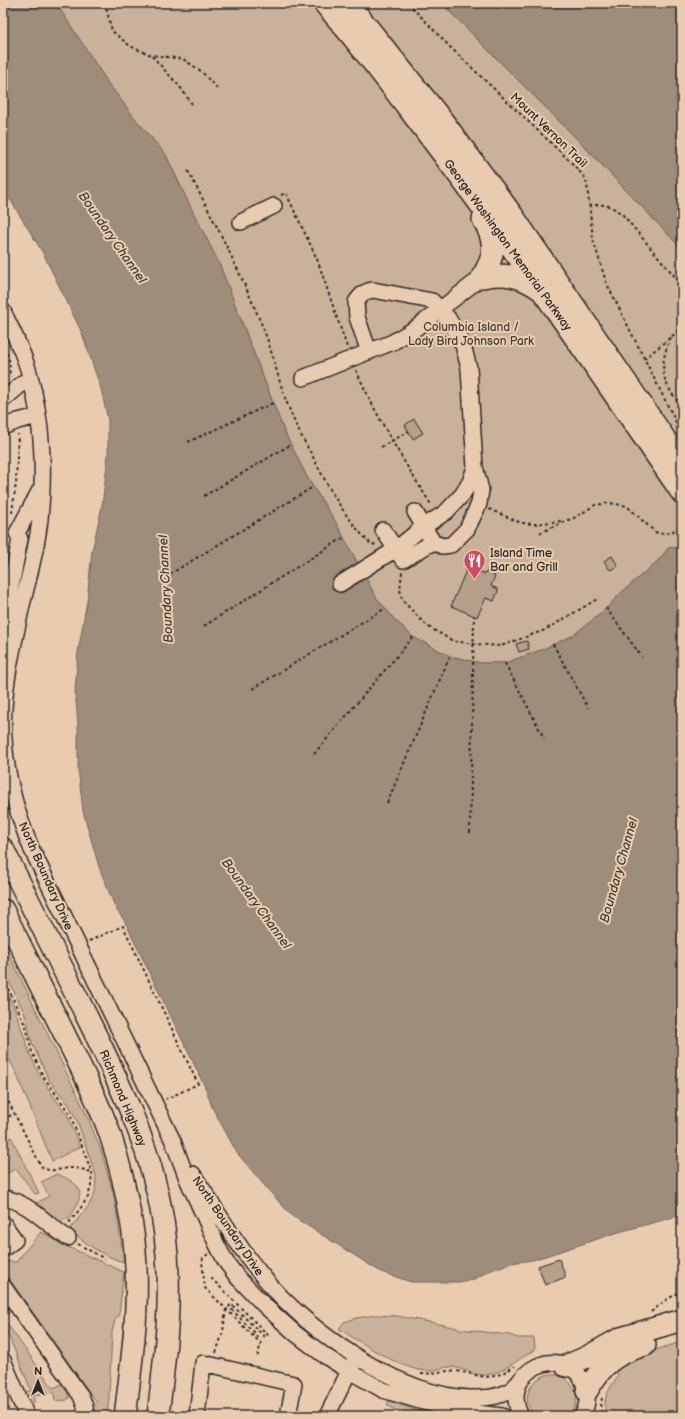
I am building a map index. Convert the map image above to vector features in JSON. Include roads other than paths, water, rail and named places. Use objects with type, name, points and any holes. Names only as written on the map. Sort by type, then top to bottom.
[{"type":"highway","name":"George Washington Memorial Parkway","points":[[324,3],[364,50],[455,170],[542,290],[682,493]]},
{"type":"highway","name":"George Washington Memorial Parkway","points":[[348,3],[432,107],[513,216],[682,464]]},
{"type":"highway","points":[[455,170],[488,227],[492,239],[492,256],[482,277]]},
{"type":"highway","points":[[482,277],[500,274],[514,276],[521,278],[542,290]]},
{"type":"highway","name":"Richmond Highway","points":[[3,849],[126,1098],[143,1142],[155,1182],[165,1235],[168,1299],[165,1358],[158,1416]]},
{"type":"highway","points":[[3,910],[77,1059],[105,1121],[120,1168],[132,1226],[136,1283],[135,1332],[125,1416]]},
{"type":"highway","points":[[566,1366],[587,1357],[621,1338],[682,1320]]},
{"type":"highway","points":[[589,1404],[599,1371],[607,1364],[618,1356],[632,1349],[682,1334]]},
{"type":"street","points":[[241,222],[275,202]]},
{"type":"street","points":[[303,378],[369,352],[405,335],[482,277]]},
{"type":"street","points":[[369,352],[356,311],[356,302],[363,293],[368,290],[380,290],[432,301],[448,318],[463,345],[469,368],[475,467],[481,490],[479,504],[467,529],[451,545],[442,546],[433,542],[393,544]]},
{"type":"street","name":"North Boundary Drive","points":[[3,311],[16,338],[30,377],[38,416],[42,456],[38,530],[7,661],[4,734],[6,763],[12,793],[19,816],[38,865],[173,1141],[188,1181],[218,1247],[238,1278],[265,1306],[296,1334],[325,1356],[383,1390],[423,1402],[468,1412],[502,1416]]},
{"type":"street","points":[[8,391],[30,377]]},
{"type":"street","points":[[3,427],[18,421],[38,416]]},
{"type":"street","points":[[340,584],[393,544],[446,512],[462,496],[470,482],[475,467]]},
{"type":"street","points":[[7,661],[5,617],[20,539],[18,533],[41,488]]},
{"type":"street","points":[[415,512],[433,542]]},
{"type":"street","name":"North Boundary Drive","points":[[173,1141],[232,1235],[265,1280],[291,1307],[356,1357],[412,1385],[425,1390],[455,1397],[483,1398],[497,1396],[511,1390],[519,1372],[542,1364],[554,1363],[566,1366]]},
{"type":"street","points":[[3,1198],[13,1200],[27,1208],[64,1235]]},
{"type":"street","points":[[3,1223],[15,1240],[3,1249]]},
{"type":"street","points":[[3,1286],[81,1396],[85,1406],[86,1416]]},
{"type":"street","points":[[327,1416],[356,1357]]},
{"type":"street","points":[[3,1360],[25,1412],[25,1416]]},
{"type":"street","points":[[197,1416],[203,1363],[294,1384],[288,1416]]},
{"type":"street","points":[[566,1366],[577,1373],[581,1378],[589,1404]]},
{"type":"street","points":[[519,1372],[516,1398],[518,1411],[521,1416]]},
{"type":"water","name":"Boundary Channel","points":[[3,3],[56,3],[108,83],[137,121],[166,155],[219,263],[284,431],[308,479],[335,521],[376,597],[395,620],[413,637],[450,656],[481,663],[505,663],[541,650],[572,636],[599,615],[622,592],[661,558],[668,548],[682,547],[682,1215],[619,1232],[533,1260],[511,1263],[489,1271],[474,1279],[458,1282],[411,1282],[381,1272],[292,1216],[237,1153],[212,1107],[206,1089],[124,920],[116,909],[99,867],[83,811],[78,768],[78,724],[75,690],[78,652],[87,601],[92,551],[102,506],[108,455],[108,420],[101,389],[82,333],[43,253],[3,188]]},
{"type":"water","points":[[441,3],[682,3],[682,249],[583,145]]},
{"type":"place","name":"Island Time Bar and Grill","points":[[474,580]]},
{"type":"park label","name":"Columbia Island / Lady Bird Johnson Park","points":[[471,334]]}]
